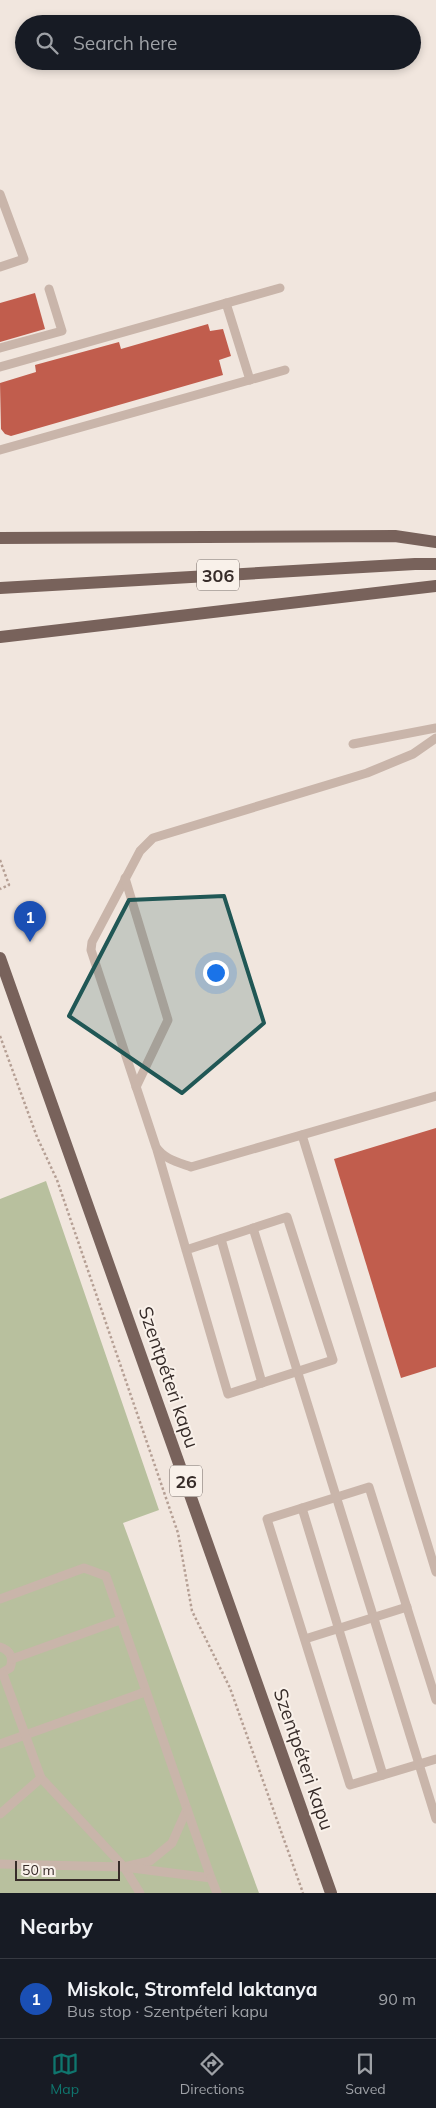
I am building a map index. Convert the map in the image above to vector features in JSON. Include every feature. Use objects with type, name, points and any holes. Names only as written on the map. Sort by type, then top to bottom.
[{"type":"main road","points":[[0,538],[395,536],[436,542]]},
{"type":"main road","name":"306","points":[[0,588],[436,564]]},
{"type":"main road","points":[[0,637],[436,586]]},
{"type":"main road","name":"Szentpéteri kapu","points":[[0,958],[331,1893]]},
{"type":"lane","points":[[0,194],[24,259],[0,268]]},
{"type":"lane","points":[[0,367],[280,288]]},
{"type":"lane","points":[[0,348],[62,331],[48,289]]},
{"type":"lane","points":[[226,303],[250,380]]},
{"type":"lane","points":[[0,450],[285,370]]},
{"type":"lane","points":[[353,744],[436,728]]},
{"type":"lane","points":[[186,1250],[287,1217],[333,1360],[228,1394],[186,1250],[156,1147],[91,950],[92,942],[140,850],[153,838],[367,773],[413,754],[436,738]]},
{"type":"lane","points":[[126,878],[168,1020],[136,1087]]},
{"type":"lane","points":[[156,1147],[161,1155],[191,1167],[436,1096]]},
{"type":"lane","points":[[302,1134],[436,1572]]},
{"type":"lane","points":[[254,1228],[436,1819]]},
{"type":"lane","points":[[221,1239],[262,1383]]},
{"type":"lane","points":[[436,1700],[369,1487],[267,1518],[350,1786],[436,1759]]},
{"type":"lane","points":[[302,1508],[383,1775]]},
{"type":"lane","points":[[0,1599],[84,1568],[106,1576],[186,1810],[217,1893]]},
{"type":"lane","points":[[305,1639],[407,1607]]},
{"type":"lane","points":[[12,1659],[120,1620]]},
{"type":"lane","points":[[0,1647],[8,1651],[12,1659],[10,1668],[1,1674],[41,1778],[124,1867],[140,1893]]},
{"type":"lane","points":[[0,1744],[145,1692]]},
{"type":"lane","points":[[0,1814],[41,1778]]},
{"type":"lane","points":[[124,1867],[150,1860],[172,1843],[186,1810]]},
{"type":"lane","points":[[0,1864],[124,1867],[211,1878]]},
{"type":"path","points":[[0,860],[9,885],[0,889]]},
{"type":"path","points":[[0,1036],[36,1137],[57,1180],[178,1533],[192,1611],[230,1688],[303,1893]]},
{"type":"highlighted area","points":[[224,896],[264,1023],[182,1093],[69,1016],[129,900]]},
{"type":"green space","points":[[46,1181],[159,1510],[123,1523],[259,1893],[0,1893],[0,1199]]},
{"type":"building","points":[[35,293],[45,329],[0,342],[0,303]]},
{"type":"building","points":[[208,324],[210,331],[223,329],[231,356],[219,360],[223,375],[11,436],[5,434],[1,429],[0,383],[36,372],[35,365],[119,342],[121,349]]},
{"type":"building","points":[[436,1128],[436,1367],[401,1378],[334,1159]]},
{"type":"place","name":"Miskolc, Stromfeld laktanya","points":[[30,942]]}]
